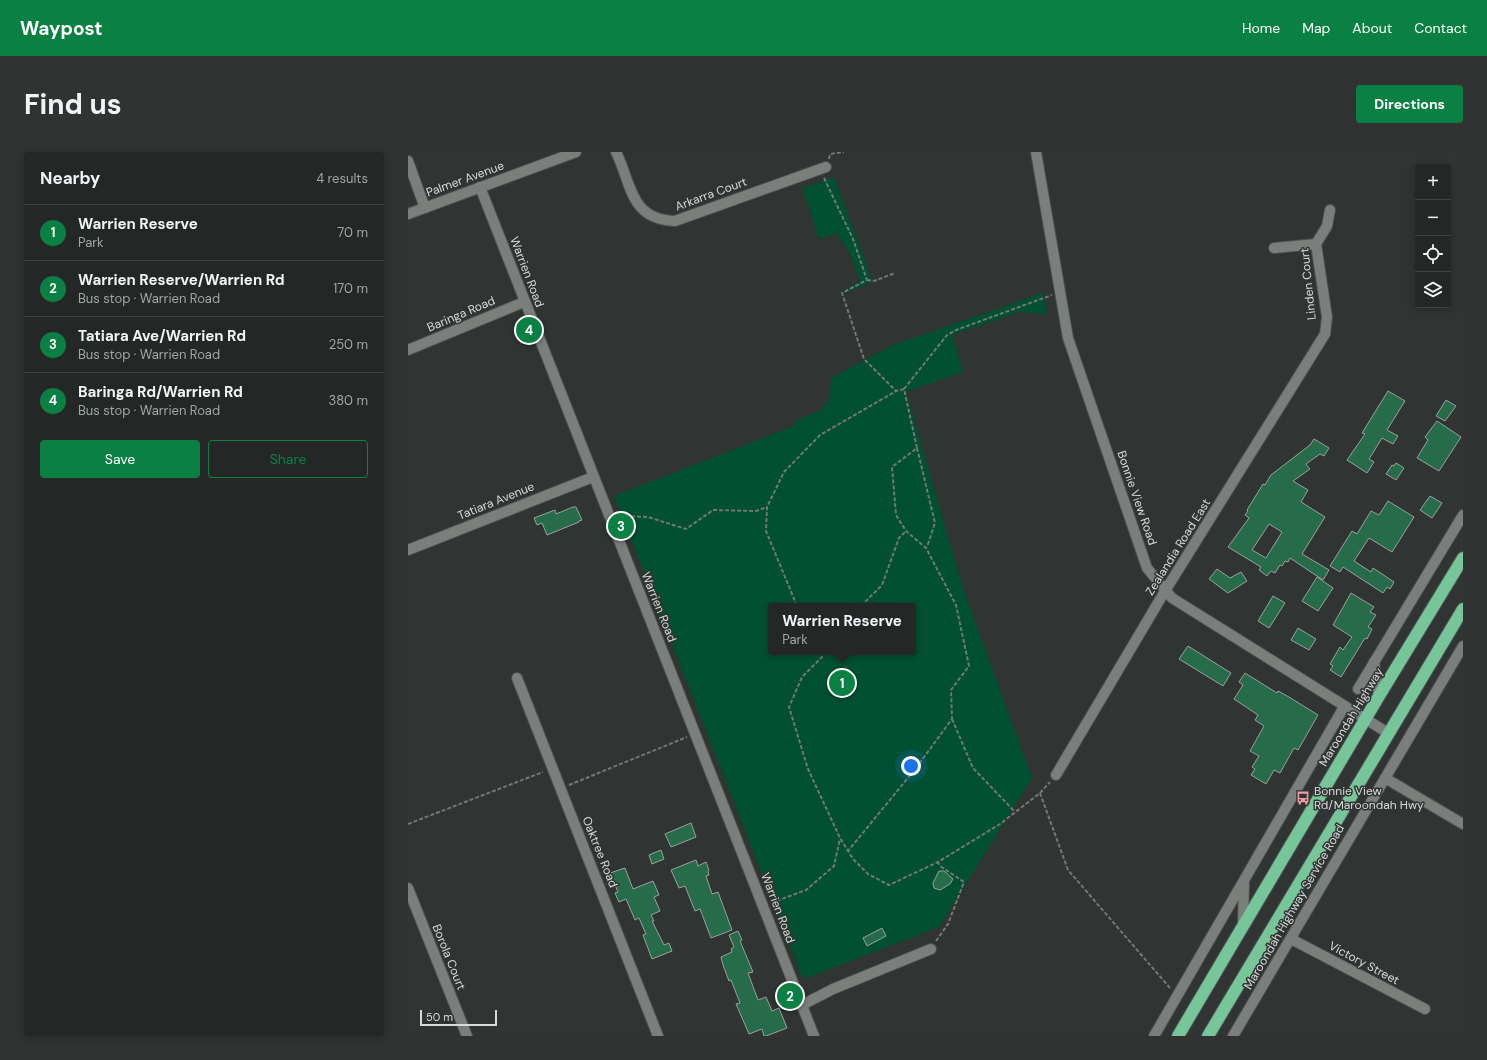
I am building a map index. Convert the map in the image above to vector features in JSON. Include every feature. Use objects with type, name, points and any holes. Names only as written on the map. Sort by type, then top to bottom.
[{"type":"highway","name":"Maroondah Highway","points":[[1178,1036],[1379,696],[1463,558]]},
{"type":"highway","points":[[1208,1036],[1463,608]]},
{"type":"street","name":"Palmer Avenue","points":[[408,214],[576,152]]},
{"type":"street","name":"Arkarra Court","points":[[616,152],[636,204],[646,212],[666,221],[675,221],[826,167]]},
{"type":"street","name":"Bonnie View Road","points":[[1036,152],[1068,338],[1147,568],[1172,598],[1344,707],[1388,733]]},
{"type":"street","points":[[408,161],[425,208]]},
{"type":"street","name":"Warrien Road","points":[[480,187],[814,1036]]},
{"type":"street","name":"Linden Court","points":[[1325,334],[1327,317],[1316,244],[1327,226],[1330,210]]},
{"type":"street","points":[[1274,248],[1316,244]]},
{"type":"street","name":"Baringa Road","points":[[408,350],[524,302]]},
{"type":"street","name":"Zealandia Road East","points":[[1056,775],[1165,591],[1325,334]]},
{"type":"street","name":"Tatiara Avenue","points":[[408,550],[593,477]]},
{"type":"street","points":[[1358,689],[1463,515]]},
{"type":"street","name":"Maroondah Highway Service Road","points":[[1233,1036],[1463,646]]},
{"type":"street","points":[[1374,662],[1379,696]]},
{"type":"street","name":"Oaktree Road","points":[[517,678],[658,1036]]},
{"type":"street","points":[[1154,1036],[1344,707]]},
{"type":"street","points":[[1385,778],[1463,824]]},
{"type":"street","points":[[1243,925],[1244,882]]},
{"type":"street","name":"Borola Court","points":[[408,888],[467,1036]]},
{"type":"street","name":"Victory Street","points":[[1291,939],[1426,1009]]},
{"type":"street","points":[[802,1005],[834,989],[931,949]]},
{"type":"path","points":[[826,167],[830,154],[844,152]]},
{"type":"path","points":[[809,173],[813,182],[824,178],[853,240],[867,280]]},
{"type":"path","points":[[895,274],[874,281],[867,280],[842,293],[864,359],[896,391]]},
{"type":"path","points":[[796,603],[766,531],[767,507],[784,472],[820,435],[896,391],[904,389],[947,335],[956,330],[1060,292]]},
{"type":"path","points":[[904,389],[935,523],[926,548]]},
{"type":"path","points":[[918,448],[892,467],[896,515],[906,531],[926,548],[956,605],[969,666],[951,690],[952,719],[974,768],[1015,812]]},
{"type":"path","points":[[608,515],[648,517],[686,529],[713,510],[756,511],[767,507]]},
{"type":"path","points":[[863,603],[882,585],[900,538],[906,531]]},
{"type":"path","points":[[824,655],[802,677],[789,707],[808,769],[840,838],[853,859],[868,874],[889,885],[938,862],[1000,824],[1040,793],[1056,775]]},
{"type":"path","points":[[848,851],[916,768],[952,719]]},
{"type":"path","points":[[560,788],[696,734]]},
{"type":"path","points":[[408,824],[552,768]]},
{"type":"path","points":[[1040,793],[1068,870],[1178,996]]},
{"type":"path","points":[[763,906],[806,890],[834,866],[840,838]]},
{"type":"path","points":[[931,949],[948,924],[964,882],[940,866],[938,862]]},
{"type":"green space","points":[[834,177],[873,282],[835,296],[860,281],[849,251],[836,233],[819,239],[802,188]]},
{"type":"green space","points":[[1043,293],[1047,314],[1019,312],[952,335],[963,372],[906,392],[963,588],[1032,778],[939,927],[807,978],[802,976],[614,496],[796,425],[795,421],[819,411],[830,399],[831,378],[893,345]]},
{"type":"building","points":[[1388,391],[1405,401],[1387,430],[1398,436],[1393,444],[1382,438],[1369,459],[1374,462],[1367,473],[1347,460],[1365,434],[1362,433]]},
{"type":"building","points":[[1446,400],[1456,406],[1445,421],[1436,416]]},
{"type":"building","points":[[1437,421],[1461,437],[1439,471],[1417,458],[1428,440],[1425,437]]},
{"type":"building","points":[[1314,439],[1329,448],[1324,456],[1320,454],[1306,464],[1310,469],[1293,481],[1308,490],[1301,502],[1325,517],[1302,554],[1329,570],[1323,580],[1290,558],[1288,562],[1285,561],[1282,566],[1280,565],[1275,573],[1271,571],[1267,576],[1259,570],[1261,567],[1228,547],[1249,518],[1245,515],[1248,511],[1247,510],[1263,484],[1265,485],[1271,475],[1310,445]],"holes":[[[1269,524],[1282,532],[1266,558],[1252,550]]]},
{"type":"building","points":[[1396,463],[1404,468],[1396,480],[1386,474],[1392,465],[1394,466]]},
{"type":"building","points":[[1430,496],[1442,503],[1432,518],[1420,510]]},
{"type":"building","points":[[1388,501],[1414,517],[1392,552],[1369,538],[1354,561],[1371,572],[1373,568],[1394,582],[1390,589],[1387,587],[1383,593],[1343,567],[1340,572],[1330,566],[1352,531],[1357,534],[1371,511],[1379,515]]},
{"type":"building","points":[[576,507],[582,520],[547,535],[542,523],[537,525],[534,518],[555,510],[556,514]]},
{"type":"building","points":[[1217,569],[1230,578],[1241,572],[1247,581],[1228,593],[1209,579]]},
{"type":"building","points":[[1317,577],[1333,588],[1318,611],[1302,601]]},
{"type":"building","points":[[1351,593],[1374,607],[1370,612],[1376,615],[1368,627],[1372,629],[1367,639],[1365,638],[1341,677],[1330,670],[1333,666],[1330,664],[1340,647],[1343,650],[1352,637],[1333,625]]},
{"type":"building","points":[[1273,596],[1285,603],[1269,628],[1258,621]]},
{"type":"building","points":[[1298,628],[1316,639],[1309,650],[1291,640]]},
{"type":"building","points":[[1188,646],[1231,673],[1223,686],[1179,659]]},
{"type":"building","points":[[1245,673],[1277,693],[1278,691],[1318,715],[1298,750],[1294,748],[1280,773],[1274,770],[1266,784],[1251,775],[1255,769],[1252,767],[1259,756],[1250,751],[1264,726],[1255,720],[1258,715],[1234,699],[1243,685],[1239,682]]},
{"type":"building","points":[[691,823],[696,837],[671,847],[665,834]]},
{"type":"building","points":[[661,850],[664,859],[652,864],[649,855]]},
{"type":"building","points":[[696,860],[698,866],[706,862],[709,875],[706,876],[712,894],[718,892],[732,930],[711,938],[700,909],[695,911],[685,886],[679,888],[671,870]]},
{"type":"building","points":[[625,868],[633,889],[653,881],[659,895],[654,897],[660,911],[651,915],[654,921],[652,921],[664,945],[669,943],[672,951],[652,959],[643,935],[646,934],[639,918],[635,920],[626,899],[619,902],[615,893],[618,892],[610,873]]},
{"type":"building","points":[[939,871],[944,871],[953,879],[950,884],[940,890],[934,888],[933,883]]},
{"type":"building","points":[[882,928],[886,936],[867,946],[863,938]]},
{"type":"building","points":[[738,931],[742,940],[740,941],[753,972],[748,973],[758,1000],[766,997],[772,1011],[779,1008],[787,1028],[766,1036],[764,1036],[762,1029],[749,1034],[736,1004],[740,1003],[731,980],[729,981],[721,957],[732,952],[731,949],[734,947],[729,935]]},
{"type":"place","name":"Baringa Rd/Warrien Rd","points":[[529,330]]},
{"type":"place","name":"Tatiara Ave/Warrien Rd","points":[[621,526]]},
{"type":"place","name":"Warrien Reserve","points":[[842,683]]},
{"type":"place","name":"Bonnie View Rd/Maroondah Hwy","points":[[1303,798]]},
{"type":"place","name":"Warrien Reserve/Warrien Rd","points":[[790,996]]}]
